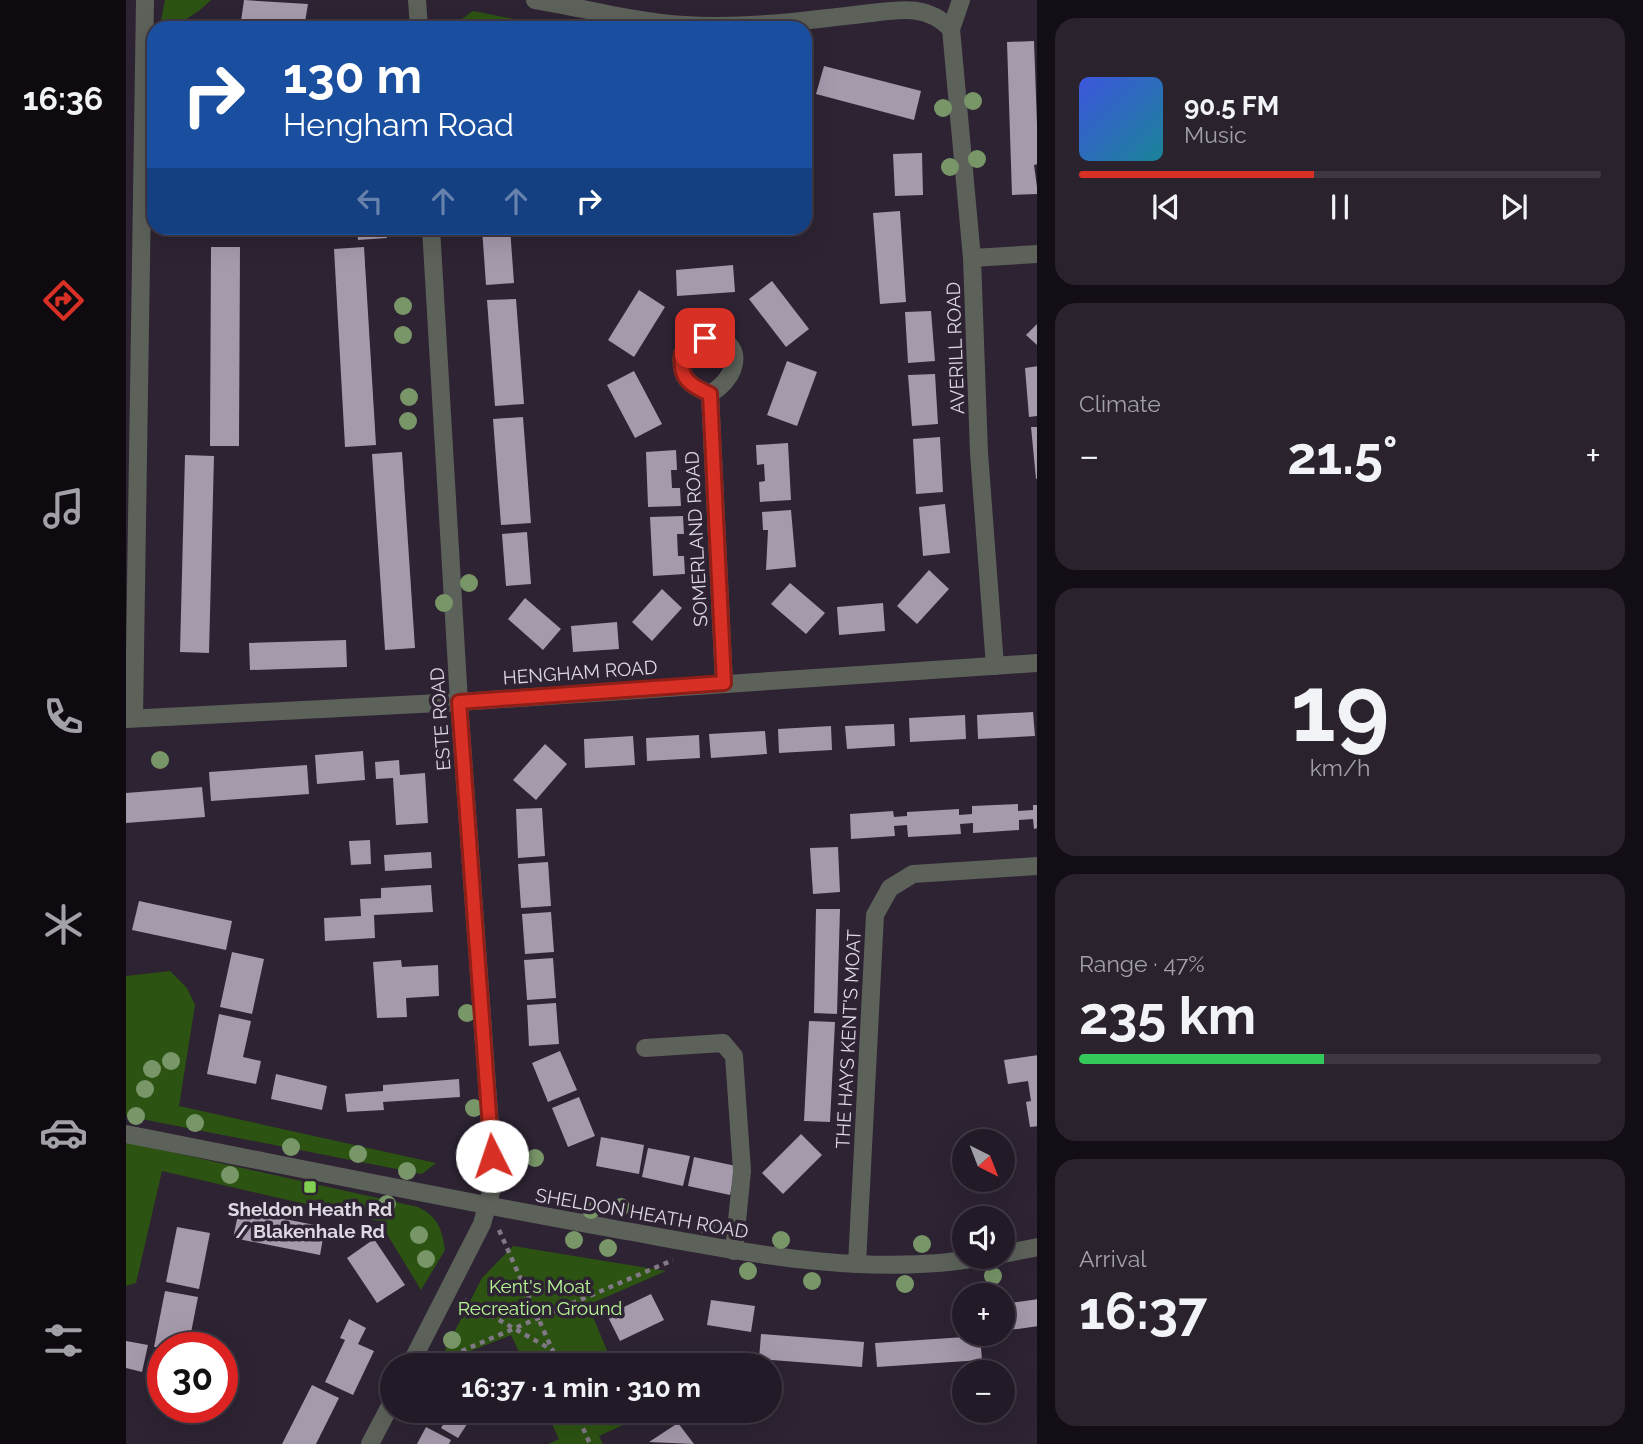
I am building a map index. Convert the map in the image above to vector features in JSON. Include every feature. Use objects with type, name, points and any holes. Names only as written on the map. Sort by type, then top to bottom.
[{"type":"street","points":[[130,718],[145,0]]},
{"type":"street","points":[[417,0],[418,21]]},
{"type":"street","points":[[536,0],[659,21]]},
{"type":"street","name":"AVERILL ROAD","points":[[961,0],[951,29],[972,258],[979,453],[995,666]]},
{"type":"street","points":[[797,21],[900,5],[924,10],[940,18],[951,29]]},
{"type":"street","name":"ESTE ROAD","points":[[416,1353],[489,1206],[494,1181],[459,702],[431,235]]},
{"type":"street","points":[[972,258],[1037,254]]},
{"type":"street","name":"SOMERLAND ROAD","points":[[710,394],[724,683]]},
{"type":"street","name":"HENGHAM ROAD","points":[[130,718],[459,702],[1037,663]]},
{"type":"street","name":"THE HAYS KENT'S MOAT","points":[[858,1264],[875,915],[881,900],[890,888],[913,874],[1037,866]]},
{"type":"street","points":[[645,1048],[723,1043],[734,1056],[742,1171],[734,1251]]},
{"type":"street","name":"SHELDON HEATH ROAD","points":[[126,1134],[758,1256],[858,1264],[952,1258]]},
{"type":"street","points":[[1015,1252],[1037,1247]]},
{"type":"street","points":[[370,1444],[381,1423]]},
{"type":"path","points":[[489,1206],[554,1351]]},
{"type":"path","points":[[458,1353],[705,1244]]},
{"type":"path","points":[[446,1292],[554,1351]]},
{"type":"path","points":[[581,1423],[590,1444]]},
{"type":"green space","points":[[165,0],[211,0],[188,18],[180,21],[161,21]]},
{"type":"green space","points":[[473,11],[514,19],[512,21],[459,21]]},
{"type":"green space","points":[[170,971],[187,988],[195,1005],[179,1106],[436,1163],[422,1174],[126,1116],[126,976]]},
{"type":"green space","points":[[126,1142],[418,1207],[438,1224],[445,1250],[421,1290],[379,1221],[162,1171],[136,1283],[126,1286]]},
{"type":"green space","name":"Kent's Moat Recreation Ground","points":[[513,1246],[666,1271],[588,1305],[608,1353],[519,1353],[511,1335],[466,1353],[444,1353],[482,1278]]},
{"type":"green space","points":[[552,1423],[627,1423],[599,1436],[603,1444],[548,1444],[559,1439]]},
{"type":"building","points":[[244,0],[308,4],[305,21],[241,21]]},
{"type":"building","points":[[1034,41],[1037,164],[1034,165],[1037,194],[1012,195],[1007,42]]},
{"type":"building","points":[[824,66],[921,91],[914,120],[816,94]]},
{"type":"building","points":[[922,153],[923,195],[895,196],[893,154]]},
{"type":"building","points":[[900,211],[906,302],[880,304],[873,213]]},
{"type":"building","points":[[188,235],[216,235],[216,237]]},
{"type":"building","points":[[358,235],[387,235],[387,238],[358,240]]},
{"type":"building","points":[[482,235],[511,235],[514,283],[486,285]]},
{"type":"building","points":[[211,247],[240,247],[239,446],[210,446]]},
{"type":"building","points":[[364,247],[376,445],[345,447],[334,249]]},
{"type":"building","points":[[733,265],[735,292],[677,296],[676,270]]},
{"type":"building","points":[[772,281],[809,329],[786,347],[749,299]]},
{"type":"building","points":[[639,290],[665,307],[634,357],[608,340]]},
{"type":"building","points":[[516,299],[524,404],[495,406],[487,300]]},
{"type":"building","points":[[931,311],[935,361],[908,363],[905,312]]},
{"type":"building","points":[[1037,324],[1037,345],[1026,335]]},
{"type":"building","points":[[787,361],[817,372],[797,426],[767,415]]},
{"type":"building","points":[[1037,366],[1037,416],[1029,417],[1025,368]]},
{"type":"building","points":[[634,371],[662,424],[635,438],[607,385]]},
{"type":"building","points":[[935,374],[938,424],[912,426],[908,375]]},
{"type":"building","points":[[523,417],[531,523],[501,525],[493,419]]},
{"type":"building","points":[[1031,427],[1037,427],[1036,479]]},
{"type":"building","points":[[940,437],[943,492],[916,494],[913,439]]},
{"type":"building","points":[[788,443],[791,500],[760,502],[759,482],[765,481],[764,464],[757,465],[756,445]]},
{"type":"building","points":[[676,450],[677,470],[671,470],[672,488],[680,488],[681,506],[648,507],[646,452]]},
{"type":"building","points":[[402,452],[415,648],[385,650],[372,454]]},
{"type":"building","points":[[185,455],[214,456],[209,653],[180,652]]},
{"type":"building","points":[[945,504],[950,553],[923,556],[919,507]]},
{"type":"building","points":[[791,510],[796,567],[766,570],[768,530],[763,530],[762,512]]},
{"type":"building","points":[[683,516],[684,534],[677,534],[678,556],[684,556],[685,574],[653,576],[650,517]]},
{"type":"building","points":[[527,532],[531,584],[506,586],[502,534]]},
{"type":"building","points":[[929,570],[949,589],[917,624],[897,606]]},
{"type":"building","points":[[790,583],[825,613],[806,634],[771,604]]},
{"type":"building","points":[[662,589],[682,608],[652,641],[632,622]]},
{"type":"building","points":[[525,598],[561,629],[543,650],[508,619]]},
{"type":"building","points":[[883,603],[885,631],[839,635],[837,607]]},
{"type":"building","points":[[617,622],[619,649],[573,652],[571,626]]},
{"type":"building","points":[[346,640],[347,667],[250,670],[249,643]]},
{"type":"building","points":[[1033,712],[1035,736],[978,739],[977,715]]},
{"type":"building","points":[[965,715],[966,739],[910,742],[909,718]]},
{"type":"building","points":[[894,724],[895,746],[847,749],[845,726]]},
{"type":"building","points":[[831,726],[832,750],[779,753],[778,729]]},
{"type":"building","points":[[765,731],[767,754],[711,758],[709,734]]},
{"type":"building","points":[[699,735],[700,758],[647,761],[646,738]]},
{"type":"building","points":[[633,736],[635,765],[585,768],[584,739]]},
{"type":"building","points":[[545,744],[567,764],[536,800],[513,780]]},
{"type":"building","points":[[363,751],[365,780],[317,784],[315,755]]},
{"type":"building","points":[[399,760],[400,775],[425,773],[428,823],[396,825],[393,778],[376,779],[375,762]]},
{"type":"building","points":[[307,765],[309,794],[211,801],[209,772]]},
{"type":"building","points":[[202,787],[205,817],[126,823],[126,793]]},
{"type":"building","points":[[1018,804],[1018,811],[1033,810],[1033,805],[1037,805],[1037,828],[1034,829],[1033,819],[1019,820],[1019,830],[973,833],[973,823],[960,824],[961,834],[908,837],[907,825],[894,826],[895,836],[851,839],[850,814],[893,811],[894,817],[907,816],[907,812],[959,809],[959,815],[972,814],[972,806]]},
{"type":"building","points":[[542,808],[545,856],[518,858],[516,809]]},
{"type":"building","points":[[370,840],[371,864],[351,865],[349,841]]},
{"type":"building","points":[[838,847],[840,892],[813,894],[810,848]]},
{"type":"building","points":[[431,852],[432,868],[385,871],[384,855]]},
{"type":"building","points":[[548,862],[551,906],[521,908],[518,864]]},
{"type":"building","points":[[431,885],[433,912],[374,915],[375,938],[325,941],[324,918],[361,916],[360,899],[381,898],[381,888]]},
{"type":"building","points":[[139,901],[232,921],[226,950],[132,930]]},
{"type":"building","points":[[816,909],[840,909],[837,1014],[814,1013]]},
{"type":"building","points":[[551,912],[554,952],[525,954],[522,914]]},
{"type":"building","points":[[232,952],[264,959],[252,1014],[220,1007]]},
{"type":"building","points":[[553,958],[556,998],[527,1000],[524,960]]},
{"type":"building","points":[[401,960],[402,967],[438,965],[439,996],[406,998],[407,1017],[377,1018],[373,962]]},
{"type":"building","points":[[556,1003],[559,1044],[529,1046],[527,1005]]},
{"type":"building","points":[[219,1014],[251,1021],[243,1057],[261,1061],[256,1084],[207,1074]]},
{"type":"building","points":[[809,1021],[835,1022],[830,1122],[804,1121]]},
{"type":"building","points":[[560,1051],[577,1090],[548,1102],[532,1063]]},
{"type":"building","points":[[1037,1055],[1037,1126],[1030,1127],[1026,1102],[1031,1101],[1028,1081],[1008,1084],[1004,1060]]},
{"type":"building","points":[[276,1074],[327,1086],[322,1110],[271,1099]]},
{"type":"building","points":[[459,1079],[460,1097],[383,1102],[384,1110],[347,1112],[345,1094],[383,1091],[383,1085]]},
{"type":"building","points":[[579,1097],[595,1136],[568,1147],[552,1108]]},
{"type":"building","points":[[801,1134],[822,1155],[783,1194],[762,1173]]},
{"type":"building","points":[[601,1137],[644,1145],[639,1174],[596,1166]]},
{"type":"building","points":[[648,1148],[690,1156],[683,1186],[642,1177]]},
{"type":"building","points":[[694,1157],[736,1166],[730,1195],[688,1186]]},
{"type":"building","points":[[239,1210],[325,1227],[320,1255],[233,1238]]},
{"type":"building","points":[[177,1227],[210,1233],[199,1289],[166,1282]]},
{"type":"building","points":[[374,1239],[405,1285],[377,1303],[347,1258]]},
{"type":"building","points":[[165,1291],[198,1297],[191,1332],[157,1332]]},
{"type":"building","points":[[651,1294],[664,1320],[620,1341],[607,1315]]},
{"type":"building","points":[[1037,1299],[1037,1326],[1015,1329],[1015,1302]]},
{"type":"building","points":[[711,1300],[755,1306],[751,1332],[707,1325]]},
{"type":"building","points":[[349,1319],[366,1328],[358,1344],[374,1351],[353,1395],[325,1382],[345,1340],[340,1338]]},
{"type":"building","points":[[761,1334],[864,1342],[862,1367],[782,1361],[782,1353],[759,1353]]},
{"type":"building","points":[[952,1338],[952,1346],[981,1346],[982,1360],[877,1367],[875,1343]]},
{"type":"building","points":[[126,1341],[147,1345],[142,1372],[126,1368]]},
{"type":"building","points":[[312,1385],[339,1398],[316,1444],[282,1444]]},
{"type":"building","points":[[444,1423],[468,1423],[458,1438],[441,1428]]},
{"type":"building","points":[[678,1423],[694,1444],[649,1442]]},
{"type":"building","points":[[426,1427],[451,1440],[449,1444],[417,1444]]},
{"type":"place","name":"Sheldon Heath Rd / Blakenhale Rd","points":[[310,1187]]},
{"type":"route","points":[[492,1156],[459,702],[724,683],[710,394],[690,385],[680,371],[682,354],[693,343],[705,338]]}]
